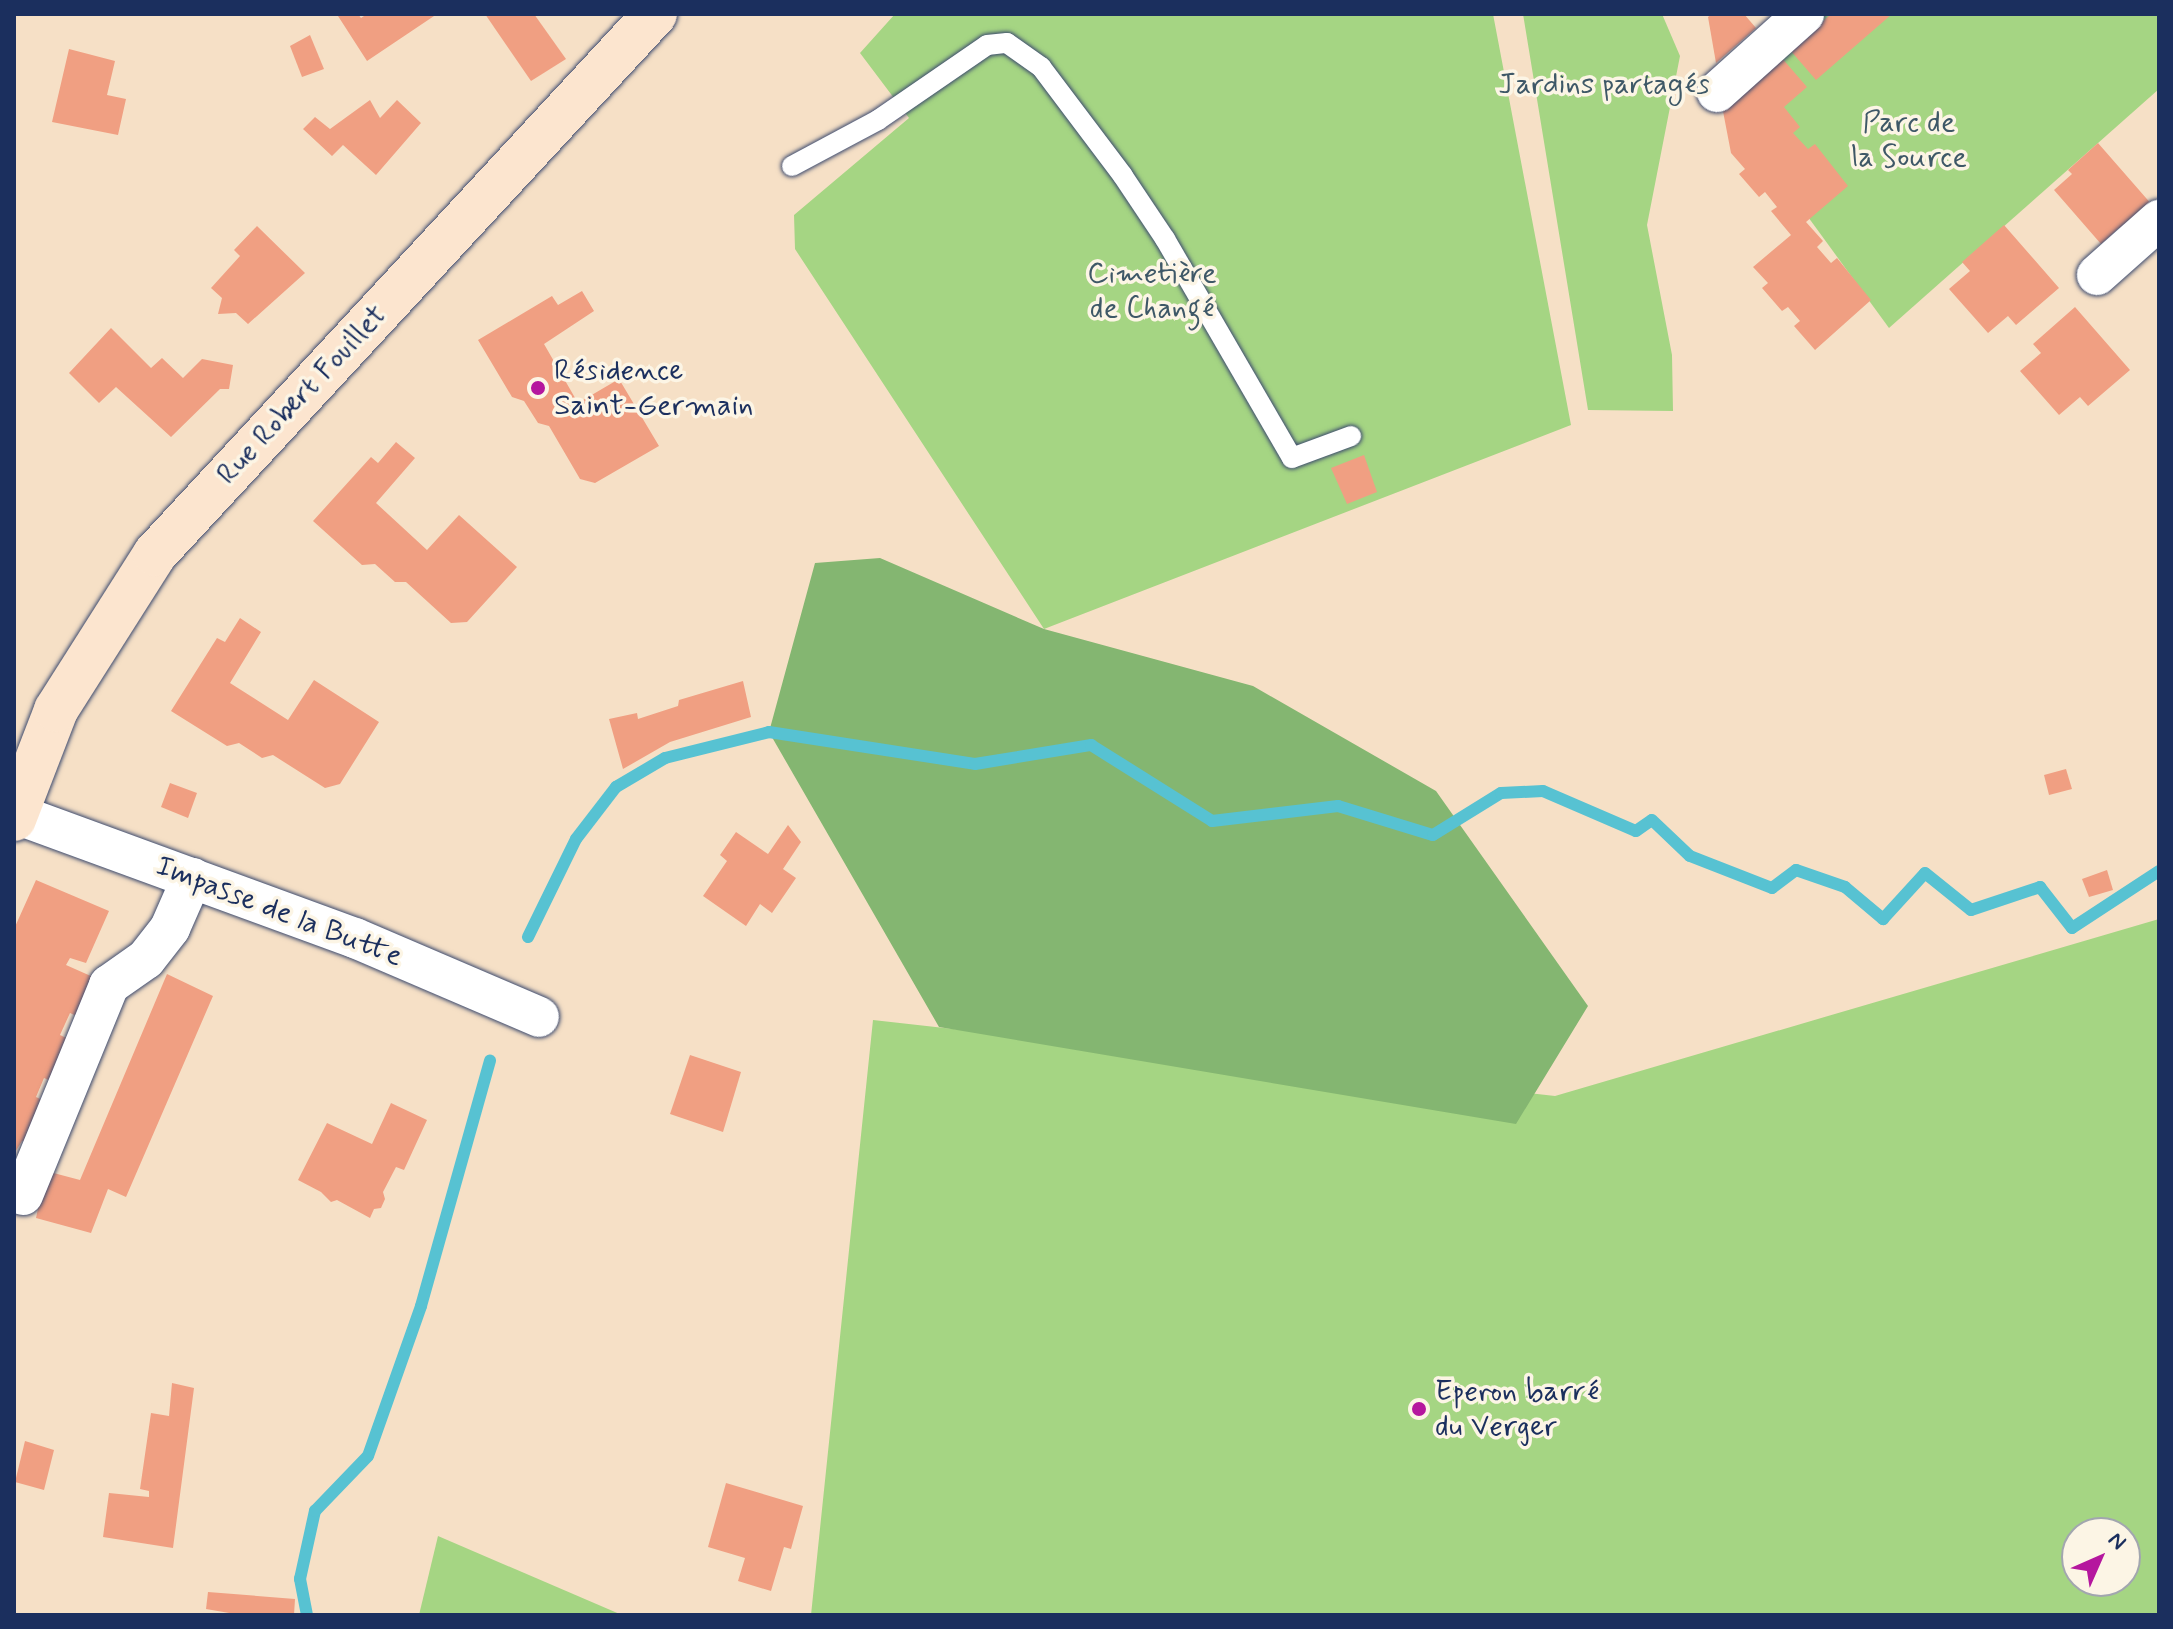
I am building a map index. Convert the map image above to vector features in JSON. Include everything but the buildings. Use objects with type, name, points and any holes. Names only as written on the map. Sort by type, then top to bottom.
[{"type":"street","name":"Rue Robert Fouillet","points":[[15,817],[56,710],[155,554],[655,14]]},
{"type":"street","points":[[1717,92],[1804,14]]},
{"type":"street","points":[[2097,275],[2159,220]]},
{"type":"street","name":"Impasse de la Butte","points":[[15,817],[355,938],[539,1017]]},
{"type":"street","points":[[23,1195],[109,985],[146,959],[170,928],[192,878]]},
{"type":"lane","points":[[792,166],[878,120],[987,45],[1007,43],[1041,67],[1123,176],[1165,239],[1292,458],[1351,436]]},
{"type":"green space","name":"Cimetière de Changé","points":[[895,14],[1493,14],[1571,425],[1044,629],[795,249],[794,215],[909,118],[860,53]]},
{"type":"green space","name":"Jardins partagés","points":[[1523,14],[1662,14],[1680,56],[1647,225],[1672,355],[1673,411],[1588,410]]},
{"type":"green space","name":"Parc de la Source","points":[[1819,14],[2159,14],[2159,89],[1889,328],[1717,92]]},
{"type":"green space","points":[[880,558],[1044,629],[1253,686],[1436,791],[1588,1006],[1516,1124],[939,1027],[769,732],[815,563]]},
{"type":"green space","points":[[2159,919],[2159,1615],[811,1615],[873,1020],[1555,1096]]},
{"type":"green space","points":[[438,1536],[622,1615],[419,1615]]},
{"type":"waterway","points":[[528,937],[576,839],[616,787],[665,758],[769,732],[975,764],[1091,745],[1212,821],[1338,806],[1433,835],[1501,793],[1543,791],[1636,831],[1652,820],[1690,856],[1772,888],[1796,870],[1845,887],[1883,919],[1925,873],[1971,910],[2040,887],[2072,928],[2159,871]]},
{"type":"waterway","points":[[307,1615],[300,1579],[315,1511],[368,1456],[421,1306],[490,1061]]},
{"type":"place","name":"Résidence Saint-Germain","points":[[538,388]]},
{"type":"place","name":"Eperon barré du Verger","points":[[1419,1409]]}]
